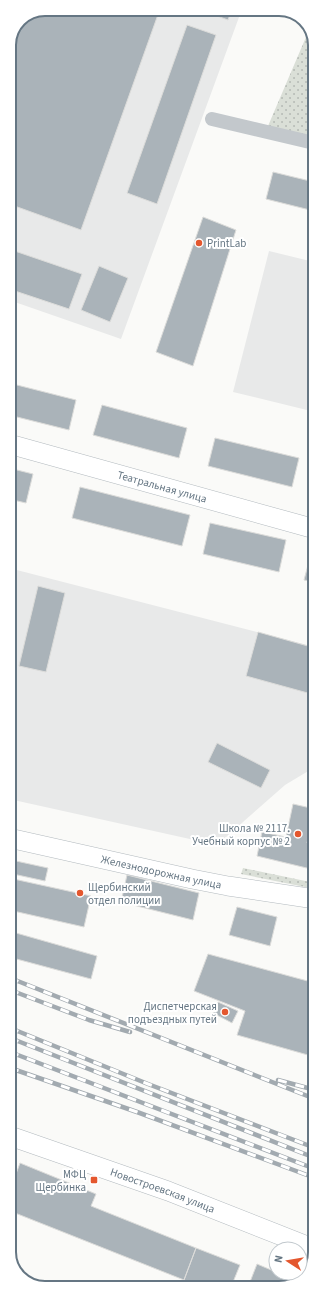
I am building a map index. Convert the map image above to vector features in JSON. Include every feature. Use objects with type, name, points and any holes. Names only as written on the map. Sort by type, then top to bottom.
[{"type":"street","points":[[212,119],[308,142]]},
{"type":"street","name":"Театральная улица","points":[[16,446],[308,527]]},
{"type":"street","name":"Железнодорожная улица","points":[[16,840],[192,879],[308,898]]},
{"type":"street","name":"Новостроевская улица","points":[[16,1138],[168,1191],[308,1246]]},
{"type":"shaded area","points":[[45,16],[239,16],[121,339],[16,302],[16,45],[18,34],[29,21],[34,18]]},
{"type":"shaded area","points":[[306,36],[308,45],[308,136],[268,126]]},
{"type":"shaded area","points":[[269,251],[308,261],[308,410],[233,392]]},
{"type":"shaded area","points":[[16,570],[308,645],[308,771],[285,785],[217,845],[16,801]]},
{"type":"shaded area","points":[[243,868],[308,882],[308,888],[241,874]]},
{"type":"building","points":[[45,16],[157,16],[81,230],[16,207],[16,45],[18,34],[29,21],[34,18]]},
{"type":"building","points":[[217,16],[229,16],[228,20]]},
{"type":"building","points":[[187,25],[216,35],[157,204],[127,193]]},
{"type":"building","points":[[273,172],[308,181],[308,210],[266,199]]},
{"type":"building","points":[[203,217],[236,230],[193,366],[156,352]]},
{"type":"building","points":[[16,251],[82,274],[69,309],[16,291]]},
{"type":"building","points":[[99,266],[128,278],[110,322],[81,310]]},
{"type":"building","points":[[16,385],[76,400],[69,430],[16,417]]},
{"type":"building","points":[[102,405],[187,428],[179,458],[93,435]]},
{"type":"building","points":[[215,438],[299,458],[292,487],[208,466]]},
{"type":"building","points":[[16,470],[33,474],[26,503],[16,501]]},
{"type":"building","points":[[80,487],[190,515],[182,546],[72,518]]},
{"type":"building","points":[[210,523],[286,540],[279,572],[203,554]]},
{"type":"building","points":[[308,565],[308,581],[304,580]]},
{"type":"building","points":[[38,586],[65,593],[46,672],[19,666]]},
{"type":"building","points":[[258,632],[308,646],[308,693],[246,676]]},
{"type":"building","points":[[217,743],[270,770],[261,788],[208,762]]},
{"type":"building","name":"Школа № 2117. Учебный корпус № 2","points":[[293,804],[308,807],[308,868],[257,856],[262,832],[286,837]]},
{"type":"building","points":[[16,861],[48,868],[45,881],[16,875]]},
{"type":"building","points":[[127,875],[199,893],[193,920],[121,902]]},
{"type":"building","points":[[16,880],[91,896],[84,927],[16,912]]},
{"type":"building","points":[[237,907],[277,917],[270,946],[229,935]]},
{"type":"building","points":[[16,933],[97,956],[91,979],[16,959]]},
{"type":"building","points":[[208,954],[308,981],[308,1055],[237,1035],[245,1011],[194,991]]},
{"type":"building","name":"Диспетчерская подъездных путей","points":[[218,1002],[238,1011],[232,1023],[213,1013]]},
{"type":"building","points":[[20,1163],[96,1194],[91,1206],[196,1248],[184,1280],[16,1213],[16,1174]]},
{"type":"building","points":[[196,1248],[240,1265],[233,1281],[184,1280]]},
{"type":"building","points":[[257,1264],[268,1269],[268,1281],[250,1281]]},
{"type":"railway","points":[[16,980],[308,1096]]},
{"type":"railway","points":[[16,992],[89,1020],[130,1032]]},
{"type":"railway","points":[[16,1030],[148,1084],[308,1145]]},
{"type":"railway","points":[[16,1040],[308,1155]]},
{"type":"railway","points":[[16,1054],[308,1166]]},
{"type":"railway","points":[[16,1070],[137,1112],[308,1175]]},
{"type":"railway","points":[[278,1080],[308,1088]]},
{"type":"place","name":"PrintLab","points":[[199,243]]},
{"type":"place","name":"Школа № 2117. Учебный корпус № 2","points":[[298,834]]},
{"type":"place","name":"Щербинский отдел полиции","points":[[80,893]]},
{"type":"place","name":"Диспетчерская подъездных путей","points":[[225,1012]]},
{"type":"place","name":"МФЦ Щербинка","points":[[94,1180]]}]
